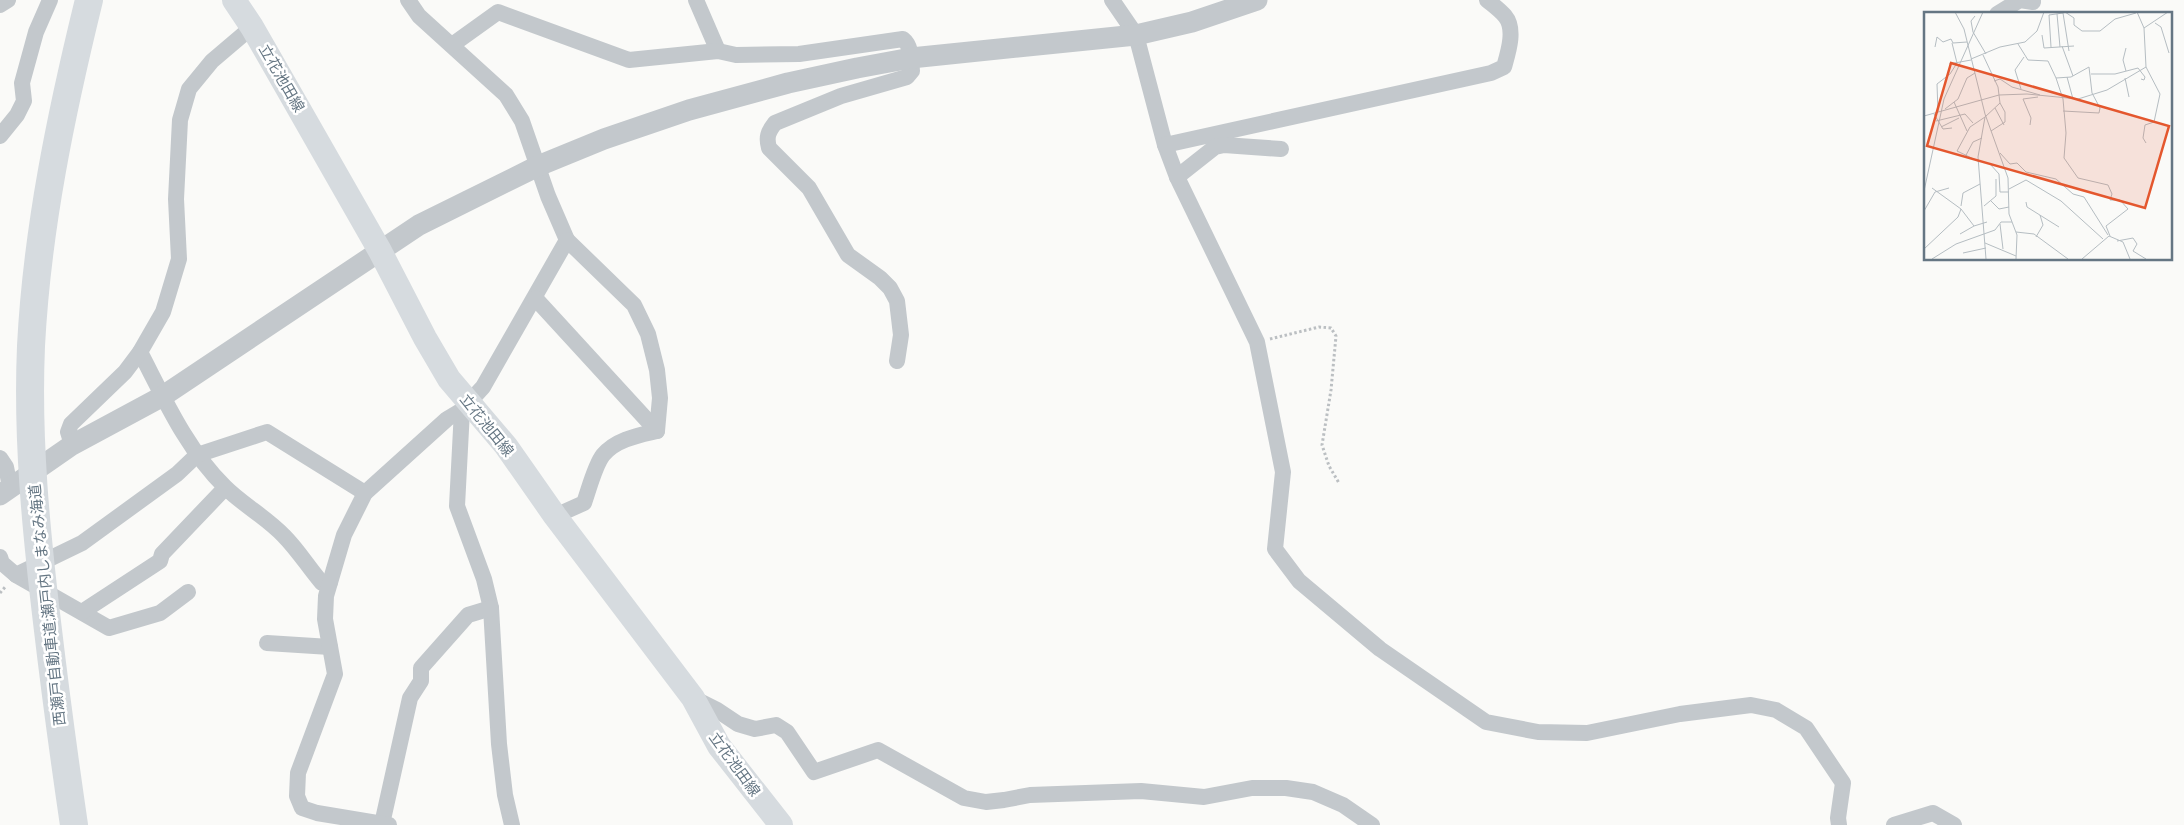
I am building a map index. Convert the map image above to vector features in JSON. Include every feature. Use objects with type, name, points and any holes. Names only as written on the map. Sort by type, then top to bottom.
[{"type":"highway","name":"西瀬戸自動車道;瀬戸内しまなみ海道","points":[[74,825],[34,519],[31,347],[38,263],[49,183],[68,88],[89,0]]},
{"type":"main road","name":"立花池田線","points":[[234,0],[252,27],[380,251],[425,338],[466,407],[506,446],[555,516],[693,698],[719,746],[781,825]]},
{"type":"street","points":[[0,6],[8,0]]},
{"type":"street","points":[[0,136],[17,115],[24,102],[22,83],[36,32],[50,0]]},
{"type":"street","points":[[408,0],[419,16],[506,95],[522,121],[567,240],[634,306],[648,334],[657,370],[660,398],[657,430]]},
{"type":"street","points":[[696,0],[718,51]]},
{"type":"street","points":[[1112,0],[1136,35],[1165,144],[1177,177],[1258,342],[1283,472],[1274,549],[1299,581],[1380,649],[1486,722],[1538,732],[1587,733],[1680,714],[1751,705],[1776,710],[1806,728],[1843,783],[1838,818],[1839,825]]},
{"type":"street","points":[[5,491],[72,445],[163,396],[419,226],[538,166],[604,139],[689,110],[788,83],[911,58],[1136,35],[1192,22],[1223,5],[1257,0]]},
{"type":"street","points":[[1165,144],[1490,73],[1504,67],[1509,46],[1507,18],[1487,0]]},
{"type":"street","points":[[2000,12],[2020,0],[2034,2],[2033,0]]},
{"type":"street","points":[[452,45],[498,12],[629,60],[718,51],[736,55],[799,54],[903,39],[908,43],[911,58],[912,71],[907,77],[841,96],[775,123],[769,130],[767,140],[769,148],[809,188],[848,255],[880,278],[890,288],[897,300],[902,335],[897,362]]},
{"type":"street","points":[[72,445],[68,432],[71,424],[125,372],[140,352],[163,312],[179,259],[176,199],[180,120],[189,89],[212,61],[252,27]]},
{"type":"street","points":[[1177,177],[1215,148],[1224,145],[1281,149]]},
{"type":"street","points":[[389,825],[317,813],[302,808],[297,796],[298,773],[334,674],[325,619],[326,596],[344,535],[364,493],[447,419],[466,407],[483,387],[567,240]]},
{"type":"street","points":[[535,298],[657,430]]},
{"type":"street","points":[[140,352],[197,455],[225,488],[259,513],[284,536],[322,583],[330,582]]},
{"type":"street","points":[[466,407],[457,506],[484,579],[491,608],[499,744],[505,794],[512,825]]},
{"type":"street","points":[[555,516],[584,502],[602,456],[610,449],[630,438],[657,430]]},
{"type":"street","points":[[16,575],[82,543],[177,474],[197,455],[267,432],[364,493]]},
{"type":"street","points":[[0,458],[6,467],[5,491]]},
{"type":"street","points":[[82,612],[160,561],[162,554],[225,488]]},
{"type":"street","points":[[0,557],[2,564],[16,575],[108,628],[160,613],[188,592]]},
{"type":"street","points":[[382,824],[410,698],[421,681],[421,668],[468,615],[491,608]]},
{"type":"street","points":[[267,643],[330,647]]},
{"type":"street","points":[[693,698],[717,710],[738,724],[755,729],[776,725],[788,732],[814,772],[878,750],[964,798],[986,802],[1030,795],[1141,791],[1204,797],[1252,788],[1286,788],[1313,792],[1342,805],[1372,825]]},
{"type":"street","points":[[1894,825],[1933,813],[1954,825]]},
{"type":"path","points":[[1258,342],[1319,327],[1331,328],[1336,336],[1331,390],[1322,445],[1329,466],[1339,483]]}]
